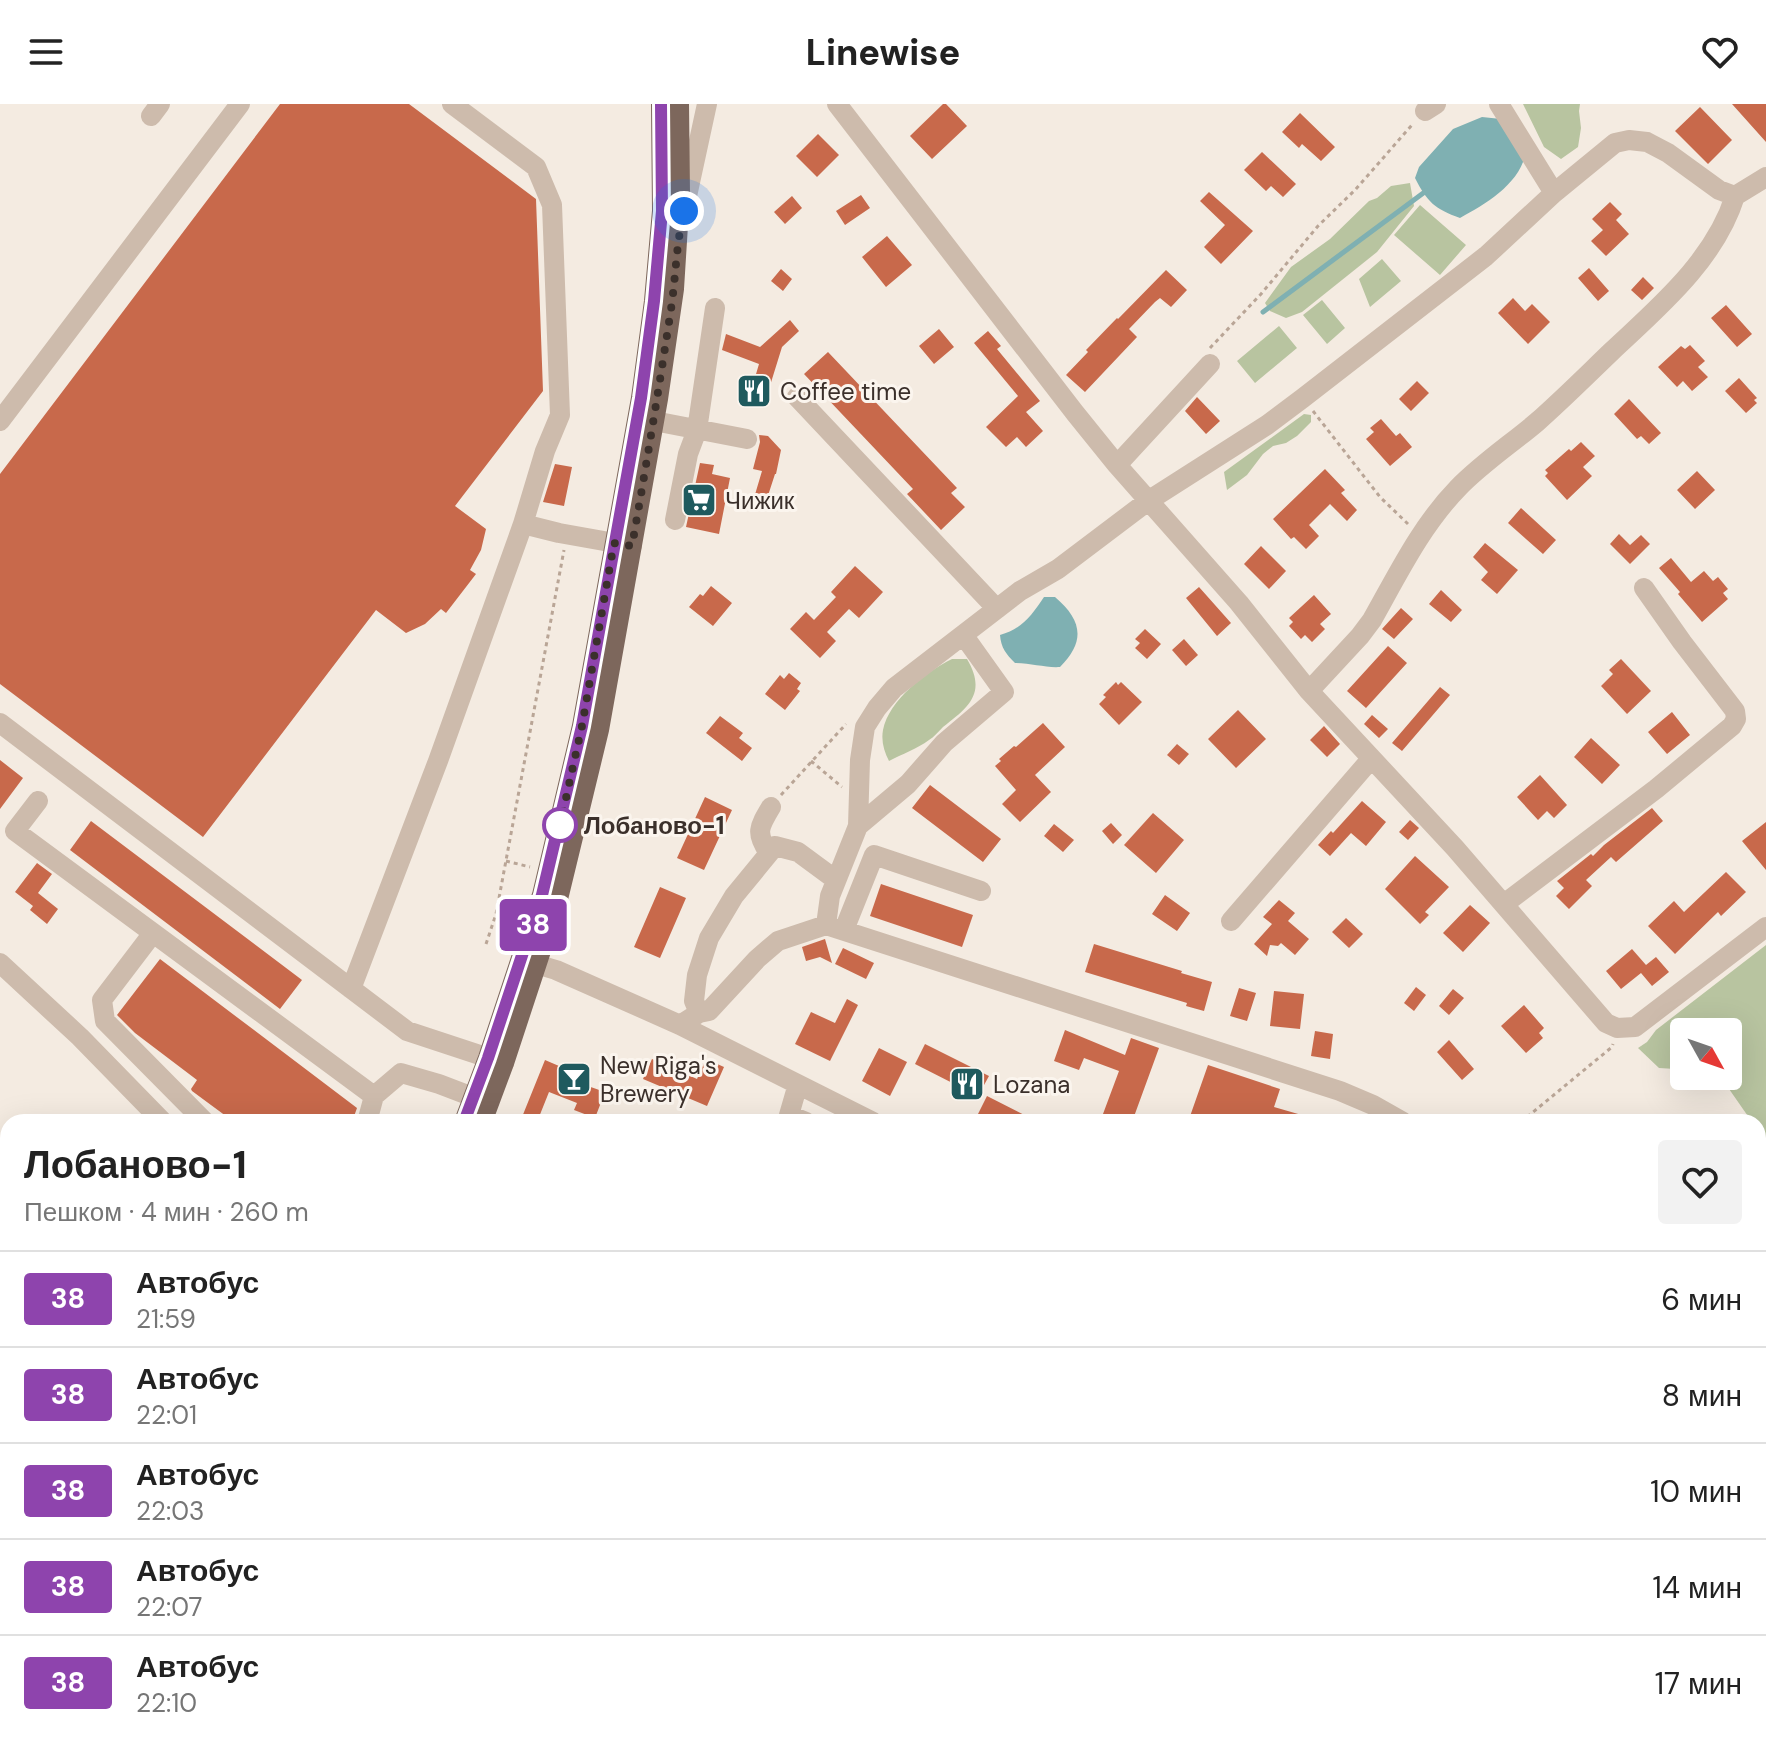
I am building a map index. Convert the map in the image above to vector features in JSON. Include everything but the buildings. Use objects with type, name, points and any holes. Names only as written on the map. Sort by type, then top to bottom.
[{"type":"main road","points":[[484,1114],[496,1060],[571,850],[595,746],[654,301],[662,211],[661,104]]},
{"type":"main road","points":[[623,544],[654,421],[674,289],[680,193],[679,104]]},
{"type":"main road","points":[[467,1114],[473,1097],[496,1060]]},
{"type":"street","points":[[0,421],[240,104]]},
{"type":"street","points":[[351,989],[438,761],[560,415],[552,205],[536,167],[452,104]]},
{"type":"street","points":[[677,237],[707,104]]},
{"type":"street","points":[[837,104],[1117,465],[1239,603],[1309,691],[1504,904],[1606,1023],[1617,1028],[1635,1027],[1766,927]]},
{"type":"street","points":[[1499,104],[1554,193]]},
{"type":"street","points":[[835,927],[830,896],[858,826],[860,760],[865,727],[894,688],[1020,591],[1058,569],[1148,501],[1267,425],[1303,398],[1486,256],[1554,193],[1615,143],[1629,140],[1647,142],[1668,153],[1719,190],[1735,196]]},
{"type":"street","points":[[1309,691],[1372,620],[1436,511],[1461,485],[1537,422],[1659,306],[1691,272],[1729,214],[1735,196],[1766,177]]},
{"type":"street","points":[[675,520],[688,454],[697,430],[715,308]]},
{"type":"street","points":[[1117,465],[1210,364]]},
{"type":"street","points":[[797,397],[997,609]]},
{"type":"street","points":[[654,421],[747,439]]},
{"type":"street","points":[[523,524],[623,544]]},
{"type":"street","points":[[1504,904],[1656,789],[1732,726],[1736,719],[1735,711],[1644,588]]},
{"type":"street","points":[[858,826],[908,784],[944,743],[1004,692],[964,636]]},
{"type":"street","points":[[0,723],[407,1031],[496,1060]]},
{"type":"street","points":[[1231,921],[1371,759]]},
{"type":"street","points":[[38,801],[15,831],[374,1096]]},
{"type":"street","points":[[769,853],[760,840],[760,826],[771,807]]},
{"type":"street","points":[[699,1013],[694,1001],[697,975],[709,938],[734,896],[775,846],[798,852],[836,880]]},
{"type":"street","points":[[835,927],[874,855],[981,891]]},
{"type":"street","points":[[680,1025],[699,1013],[709,1011],[778,941],[835,927],[1340,1091],[1389,1114]]},
{"type":"street","points":[[153,933],[102,1000],[105,1021],[197,1114]]},
{"type":"street","points":[[530,962],[556,970],[680,1025],[854,1114]]},
{"type":"street","points":[[0,963],[80,1037],[155,1114]]},
{"type":"street","points":[[369,1114],[374,1096],[401,1073],[473,1097]]},
{"type":"street","points":[[795,1114],[798,1084]]},
{"type":"path","points":[[1210,364],[1205,353],[1261,294],[1318,226],[1431,107]]},
{"type":"path","points":[[1303,398],[1380,497],[1402,520],[1421,533]]},
{"type":"path","points":[[486,944],[496,914],[567,534]]},
{"type":"path","points":[[771,807],[853,716]]},
{"type":"path","points":[[811,761],[843,788],[859,791]]},
{"type":"path","points":[[506,861],[538,868]]},
{"type":"path","points":[[1531,1114],[1612,1047],[1617,1028]]},
{"type":"green space","points":[[1523,104],[1580,104],[1578,147],[1561,159],[1544,147]]},
{"type":"green space","points":[[1410,183],[1414,206],[1377,252],[1302,312],[1286,318],[1270,311],[1265,303],[1291,267],[1330,239],[1369,201],[1391,186]]},
{"type":"green space","points":[[1420,205],[1466,245],[1440,275],[1394,235]]},
{"type":"green space","points":[[1382,259],[1401,281],[1370,307],[1359,279]]},
{"type":"green space","points":[[1322,300],[1345,328],[1327,344],[1303,315]]},
{"type":"green space","points":[[1279,326],[1297,348],[1255,383],[1237,361]]},
{"type":"green space","points":[[1304,414],[1311,415],[1311,422],[1297,436],[1273,446],[1247,475],[1227,490],[1224,472]]},
{"type":"green space","points":[[952,659],[967,659],[975,681],[972,698],[961,713],[931,739],[889,761],[882,734],[893,708],[920,679]]},
{"type":"green space","points":[[1766,945],[1766,1114],[1746,1114],[1730,1090],[1742,1090],[1742,1018],[1672,1018]]},
{"type":"green space","points":[[1670,1019],[1670,1069],[1659,1068],[1638,1048]]},
{"type":"water","points":[[1482,117],[1501,119],[1525,156],[1508,185],[1460,218],[1433,204],[1415,178],[1419,167],[1453,129]]},
{"type":"water","points":[[1044,597],[1055,597],[1071,614],[1077,631],[1074,648],[1060,667],[1015,663],[1004,650],[1000,635],[1026,620]]},
{"type":"waterway","points":[[1263,312],[1426,191]]},
{"type":"bus line","name":"38","points":[[467,1114],[542,895],[582,726],[641,398],[654,301],[662,211],[661,104]]},
{"type":"place","name":"Coffee time","points":[[754,391]]},
{"type":"place","name":"Чижик","points":[[699,500]]},
{"type":"place","name":"Лобаново-1","points":[[560,825]]},
{"type":"place","name":"New Riga's Brewery","points":[[574,1079]]},
{"type":"place","name":"Lozana","points":[[967,1084]]},
{"type":"route","points":[[560,825],[582,726],[614,543],[632,546],[658,399],[674,289],[677,237],[684,211]]}]
